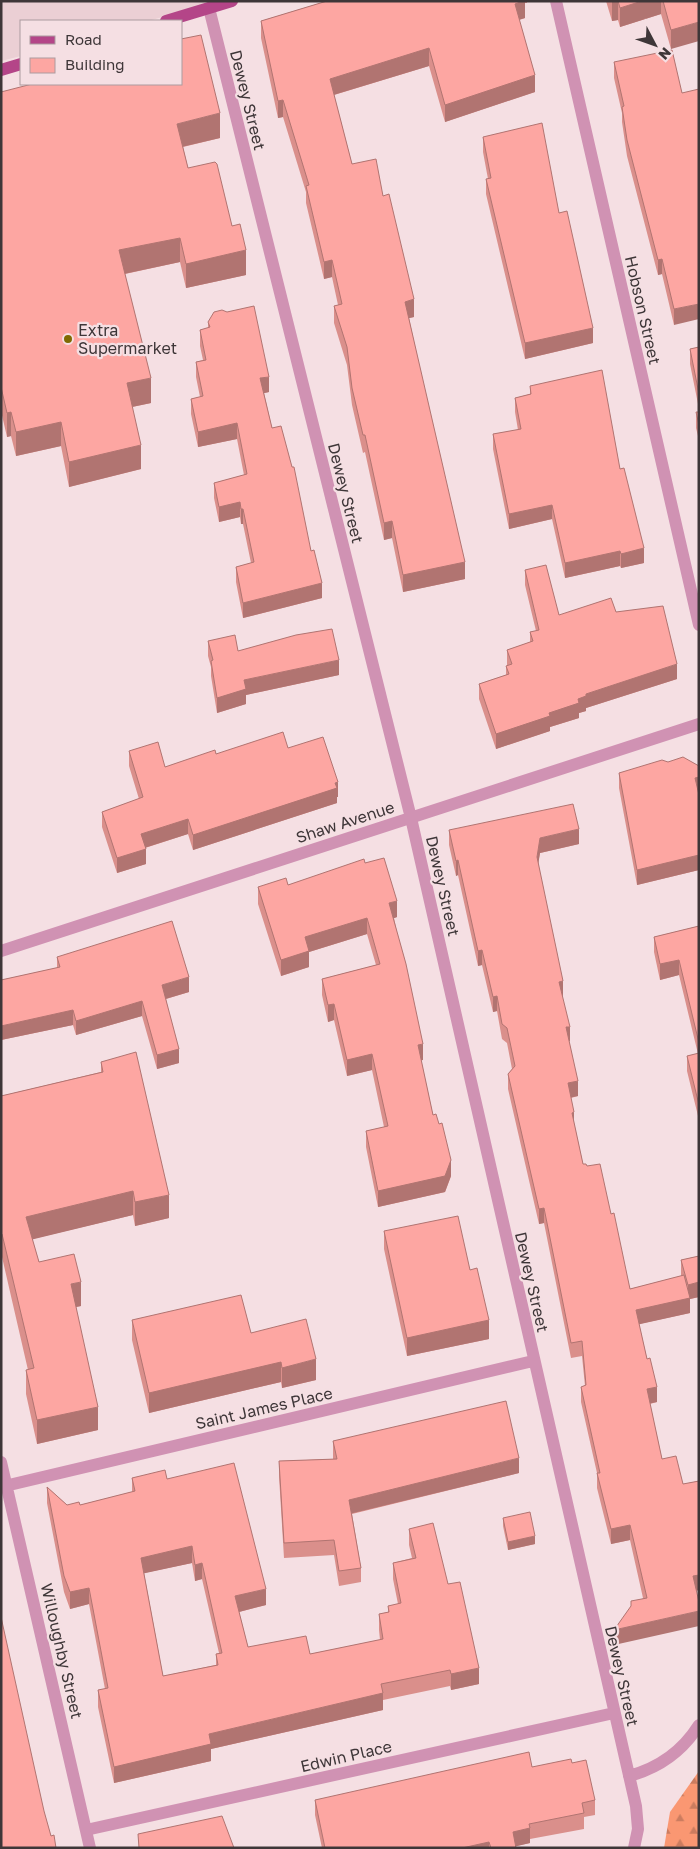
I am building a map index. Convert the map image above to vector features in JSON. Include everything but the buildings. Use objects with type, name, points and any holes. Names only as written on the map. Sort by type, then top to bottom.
[{"type":"main road","points":[[169,20],[232,1]]},
{"type":"main road","points":[[1,70],[20,64]]},
{"type":"street","name":"Hobson Street","points":[[556,1],[699,625]]},
{"type":"street","name":"Dewey Street","points":[[209,8],[411,818],[533,1361],[629,1776]]},
{"type":"street","name":"Shaw Avenue","points":[[1,951],[699,724]]},
{"type":"street","name":"Saint James Place","points":[[4,1486],[533,1361]]},
{"type":"street","name":"Willoughby Street","points":[[1,1462],[4,1486],[90,1848]]},
{"type":"street","name":"Edwin Place","points":[[86,1830],[614,1713]]},
{"type":"street","points":[[634,1848],[637,1840],[638,1819],[629,1776],[654,1768],[665,1761],[687,1742],[699,1725]]},
{"type":"shaded area","points":[[1,1],[221,1],[152,20],[20,20],[20,56],[1,61]]},
{"type":"green space","points":[[699,1771],[699,1848],[664,1848],[670,1812]]},
{"type":"place","name":"Extra Supermarket","points":[[68,339]]}]
